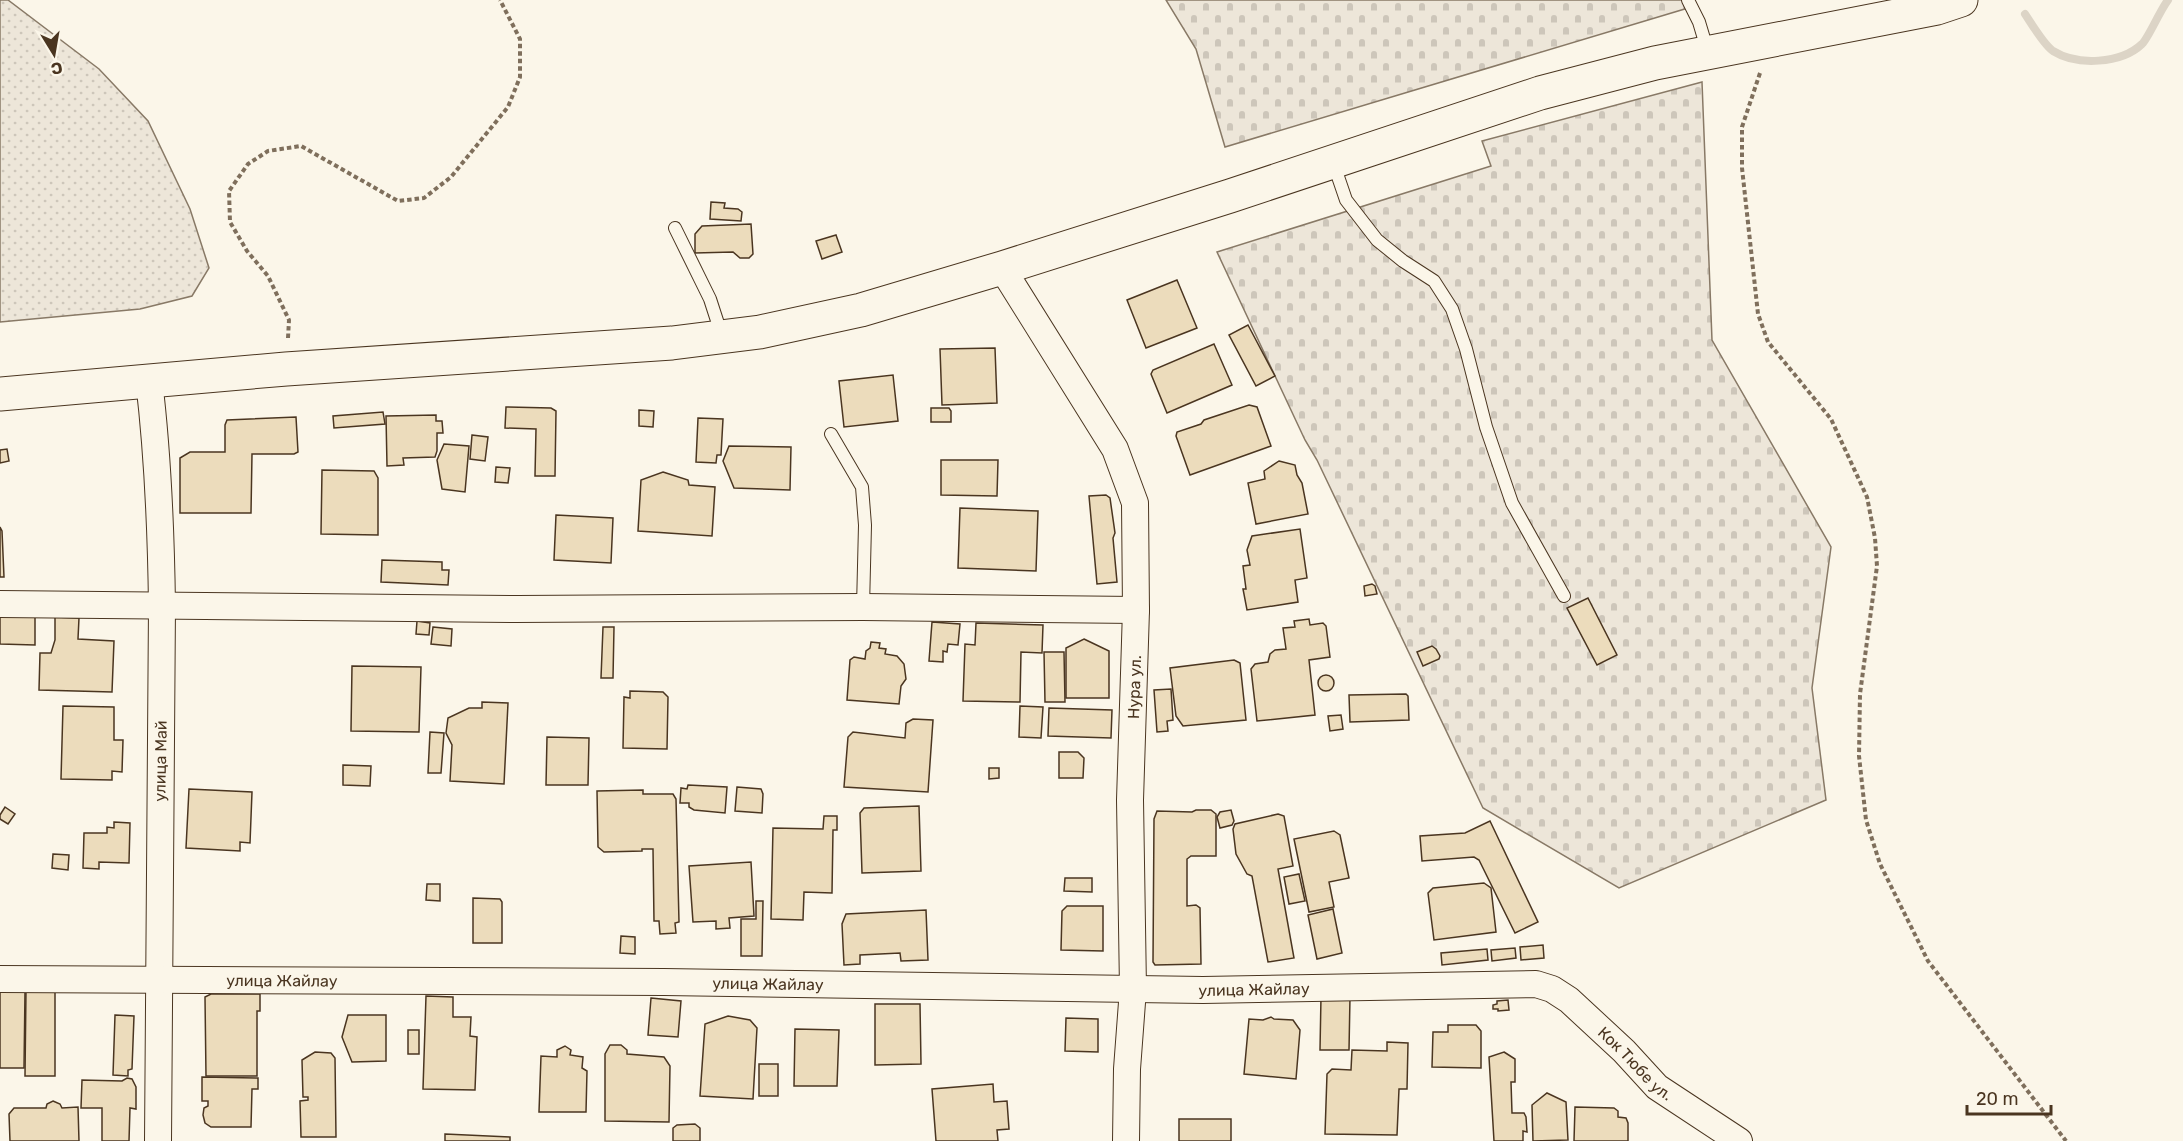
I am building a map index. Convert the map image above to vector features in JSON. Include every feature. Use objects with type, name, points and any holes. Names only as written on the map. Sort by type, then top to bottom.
[{"type":"street","points":[[0,394],[286,369],[661,344],[760,332],[861,310],[1002,268],[1230,196],[1540,93],[1655,63],[1937,8],[1961,0]]},
{"type":"street","name":"Нура ул.","points":[[1002,268],[1114,449],[1135,503],[1136,610],[1130,800],[1133,989],[1127,1069],[1126,1141]]},
{"type":"street","name":"улица Май","points":[[149,381],[157,456],[162,606],[158,1141]]},
{"type":"street","points":[[0,604],[506,609],[863,607],[1136,610]]},
{"type":"street","name":"улица Жайлау","points":[[0,979],[664,982],[1203,990],[1536,984]]},
{"type":"street","name":"Кок Тюбе ул.","points":[[1536,984],[1552,989],[1569,1000],[1624,1050],[1657,1087],[1739,1141]]},
{"type":"lane","points":[[1688,0],[1699,22],[1708,53]]},
{"type":"lane","points":[[1333,161],[1346,200],[1377,240],[1403,261],[1434,281],[1452,309],[1466,349],[1486,427],[1512,502],[1564,596]]},
{"type":"lane","points":[[675,228],[710,299],[722,337]]},
{"type":"lane","points":[[831,434],[861,487],[865,525],[863,607]]},
{"type":"path","points":[[286,369],[289,320],[268,276],[247,251],[230,222],[229,191],[248,164],[268,151],[301,146],[398,201],[424,198],[451,177],[508,107],[520,76],[520,39],[500,0]]},
{"type":"path","points":[[1773,40],[1742,127],[1742,168],[1758,314],[1767,342],[1831,419],[1867,497],[1875,538],[1877,566],[1860,694],[1859,756],[1866,820],[1880,864],[1928,961],[2066,1141]]},
{"type":"green space","points":[[0,0],[8,0],[99,69],[148,121],[190,209],[209,268],[192,296],[140,309],[0,322]]},
{"type":"green space","points":[[1166,0],[1683,0],[1688,8],[1225,147],[1196,49]]},
{"type":"green space","points":[[1702,82],[1712,340],[1831,547],[1812,688],[1826,800],[1619,888],[1483,808],[1217,252],[1491,166],[1482,141]]},
{"type":"building","points":[[711,202],[725,203],[724,208],[738,209],[742,212],[741,221],[710,219]]},
{"type":"building","points":[[751,224],[753,254],[749,258],[740,258],[733,252],[695,253],[695,234],[702,226]]},
{"type":"building","points":[[836,235],[842,252],[822,259],[816,241]]},
{"type":"building","points":[[1177,280],[1197,328],[1146,348],[1127,300]]},
{"type":"building","points":[[1248,325],[1275,376],[1256,386],[1229,335]]},
{"type":"building","points":[[1214,344],[1232,385],[1167,413],[1151,374],[1153,370]]},
{"type":"building","points":[[995,348],[997,403],[942,405],[940,349]]},
{"type":"building","points":[[893,375],[898,421],[844,427],[839,381]]},
{"type":"building","points":[[1249,405],[1257,407],[1271,446],[1190,475],[1176,436],[1177,432]]},
{"type":"building","points":[[506,407],[551,408],[556,411],[555,476],[535,476],[536,429],[505,428]]},
{"type":"building","points":[[931,408],[949,408],[951,422],[931,422]]},
{"type":"building","points":[[639,410],[654,411],[653,427],[639,426]]},
{"type":"building","points":[[383,412],[385,424],[334,428],[333,416]]},
{"type":"building","points":[[436,415],[436,421],[442,421],[443,433],[437,433],[435,457],[403,458],[404,465],[387,466],[386,416]]},
{"type":"building","points":[[296,417],[298,452],[294,454],[252,454],[251,513],[180,513],[180,458],[190,452],[225,452],[227,420]]},
{"type":"building","points":[[698,418],[723,419],[721,455],[717,455],[716,463],[696,462]]},
{"type":"building","points":[[472,435],[488,437],[485,461],[470,459]]},
{"type":"building","points":[[444,444],[469,446],[465,492],[442,489],[437,460]]},
{"type":"building","points":[[729,446],[791,447],[790,490],[734,488],[723,461]]},
{"type":"building","points":[[7,449],[9,461],[0,463],[0,450]]},
{"type":"building","points":[[941,460],[998,460],[997,496],[941,495]]},
{"type":"building","points":[[1279,461],[1295,465],[1302,483],[1308,514],[1256,524],[1248,483],[1265,479],[1264,471]]},
{"type":"building","points":[[496,467],[510,468],[508,483],[495,482]]},
{"type":"building","points":[[322,470],[374,471],[378,478],[378,535],[321,534]]},
{"type":"building","points":[[663,472],[688,480],[689,485],[715,487],[712,536],[638,531],[641,480]]},
{"type":"building","points":[[1106,495],[1110,498],[1115,533],[1113,538],[1117,582],[1097,584],[1089,496]]},
{"type":"building","points":[[960,508],[1038,511],[1036,571],[958,568]]},
{"type":"building","points":[[556,515],[613,518],[611,563],[554,560]]},
{"type":"building","points":[[0,527],[2,531],[4,577],[0,577]]},
{"type":"building","points":[[1300,529],[1307,578],[1295,580],[1298,602],[1247,610],[1243,589],[1246,589],[1243,566],[1250,565],[1247,550],[1252,536]]},
{"type":"building","points":[[382,560],[442,562],[442,570],[449,570],[448,585],[381,582]]},
{"type":"building","points":[[1372,584],[1377,594],[1365,596],[1364,586]]},
{"type":"building","points":[[1588,598],[1617,655],[1597,665],[1567,608]]},
{"type":"building","points":[[0,617],[35,617],[35,645],[0,644]]},
{"type":"building","points":[[55,617],[79,618],[78,639],[114,641],[112,692],[39,690],[40,653],[51,653],[55,640]]},
{"type":"building","points":[[1309,619],[1310,625],[1323,623],[1326,626],[1330,657],[1309,660],[1315,715],[1257,721],[1251,669],[1255,664],[1268,662],[1270,654],[1275,650],[1286,649],[1283,628],[1295,627],[1294,621]]},
{"type":"building","points":[[417,621],[430,623],[429,635],[416,634]]},
{"type":"building","points":[[932,622],[960,624],[958,645],[948,644],[947,652],[943,651],[943,662],[929,661]]},
{"type":"building","points":[[976,623],[1043,625],[1042,653],[1021,652],[1020,702],[963,701],[965,644],[975,645]]},
{"type":"building","points":[[433,627],[452,629],[451,646],[431,644]]},
{"type":"building","points":[[603,627],[614,627],[613,678],[601,678]]},
{"type":"building","points":[[1084,639],[1109,651],[1109,698],[1066,698],[1066,648]]},
{"type":"building","points":[[871,642],[880,643],[879,648],[886,649],[885,654],[897,656],[904,664],[906,679],[901,686],[899,704],[847,700],[850,660],[854,657],[865,659]]},
{"type":"building","points":[[1432,646],[1440,656],[1439,659],[1423,666],[1417,652]]},
{"type":"building","points":[[1044,652],[1064,652],[1065,702],[1045,702]]},
{"type":"building","points":[[1234,660],[1240,663],[1246,720],[1183,726],[1176,716],[1170,668]]},
{"type":"building","points":[[352,666],[421,667],[419,732],[351,731]]},
{"type":"building","points":[[1326,675],[1332,677],[1334,683],[1332,689],[1326,691],[1320,689],[1318,683],[1320,677]]},
{"type":"building","points":[[1171,689],[1173,720],[1167,721],[1168,731],[1157,732],[1154,690]]},
{"type":"building","points":[[630,691],[663,692],[668,697],[667,749],[623,748],[624,697],[630,698]]},
{"type":"building","points":[[1406,694],[1409,720],[1350,722],[1349,695]]},
{"type":"building","points":[[482,702],[508,703],[504,784],[450,781],[452,745],[446,733],[448,718],[469,708],[482,708]]},
{"type":"building","points":[[63,706],[114,707],[114,740],[123,740],[122,772],[112,771],[112,780],[61,779]]},
{"type":"building","points":[[1020,706],[1043,707],[1041,738],[1019,737]]},
{"type":"building","points":[[1049,708],[1112,710],[1111,738],[1048,736]]},
{"type":"building","points":[[1341,715],[1343,729],[1330,731],[1328,716]]},
{"type":"building","points":[[913,719],[933,720],[928,792],[844,787],[848,737],[853,732],[905,738],[906,723]]},
{"type":"building","points":[[430,732],[444,733],[441,773],[428,773]]},
{"type":"building","points":[[547,737],[589,738],[588,785],[546,785]]},
{"type":"building","points":[[1059,752],[1078,752],[1084,758],[1083,778],[1059,778]]},
{"type":"building","points":[[343,765],[371,766],[370,786],[343,785]]},
{"type":"building","points":[[989,768],[999,768],[999,778],[989,779]]},
{"type":"building","points":[[688,785],[727,787],[725,813],[694,810],[689,807],[689,803],[680,803],[681,788],[687,789]]},
{"type":"building","points":[[737,787],[761,789],[762,813],[735,811]]},
{"type":"building","points":[[189,789],[252,792],[250,843],[240,842],[240,851],[186,848]]},
{"type":"building","points":[[643,790],[643,794],[673,794],[676,799],[679,922],[675,923],[676,933],[660,934],[659,921],[654,921],[653,849],[604,852],[598,847],[597,791]]},
{"type":"building","points":[[919,806],[921,871],[862,873],[860,813],[864,808]]},
{"type":"building","points":[[5,807],[15,814],[8,824],[0,819]]},
{"type":"building","points":[[1211,810],[1216,814],[1216,856],[1191,856],[1187,859],[1187,906],[1196,905],[1200,908],[1201,964],[1155,965],[1153,962],[1154,819],[1157,811],[1192,812]]},
{"type":"building","points":[[1231,810],[1234,821],[1232,825],[1220,828],[1217,817],[1220,812]]},
{"type":"building","points":[[1278,814],[1284,816],[1293,866],[1278,869],[1294,958],[1268,962],[1252,876],[1247,874],[1236,854],[1233,829],[1235,824]]},
{"type":"building","points":[[824,816],[837,816],[837,830],[833,830],[832,893],[804,892],[803,920],[771,919],[773,828],[823,829]]},
{"type":"building","points":[[1490,821],[1538,922],[1515,933],[1479,860],[1474,857],[1422,861],[1420,836],[1465,833]]},
{"type":"building","points":[[114,822],[130,823],[129,863],[99,862],[99,869],[83,868],[84,833],[107,833],[107,827],[114,828]]},
{"type":"building","points":[[1334,831],[1340,835],[1349,878],[1329,882],[1334,907],[1309,912],[1294,839]]},
{"type":"building","points":[[53,854],[69,855],[68,870],[52,868]]},
{"type":"building","points":[[751,862],[754,916],[729,918],[730,928],[716,929],[716,921],[693,922],[689,866]]},
{"type":"building","points":[[1299,874],[1305,901],[1289,904],[1284,877]]},
{"type":"building","points":[[1065,878],[1092,878],[1092,892],[1064,891]]},
{"type":"building","points":[[1484,883],[1491,888],[1496,932],[1434,940],[1428,893],[1433,888]]},
{"type":"building","points":[[427,884],[440,884],[440,901],[426,900]]},
{"type":"building","points":[[473,898],[500,899],[502,902],[502,943],[473,943]]},
{"type":"building","points":[[756,901],[763,901],[762,956],[741,956],[741,919],[756,919]]},
{"type":"building","points":[[1067,906],[1103,906],[1103,951],[1061,950],[1062,911]]},
{"type":"building","points":[[1333,909],[1342,953],[1317,959],[1308,915]]},
{"type":"building","points":[[926,910],[928,960],[901,961],[900,953],[860,955],[860,964],[844,965],[842,924],[846,914]]},
{"type":"building","points":[[621,936],[635,937],[635,954],[620,953]]},
{"type":"building","points":[[1543,945],[1544,958],[1521,960],[1520,947]]},
{"type":"building","points":[[1515,948],[1516,958],[1492,961],[1491,950]]},
{"type":"building","points":[[1487,949],[1488,960],[1442,965],[1441,953]]},
{"type":"building","points":[[26,990],[55,990],[55,1076],[25,1076]]},
{"type":"building","points":[[0,992],[25,992],[24,1068],[0,1068]]},
{"type":"building","points":[[211,994],[260,994],[260,1011],[257,1011],[257,1076],[206,1076],[205,997]]},
{"type":"building","points":[[426,996],[453,997],[453,1017],[471,1017],[470,1036],[477,1037],[475,1090],[423,1089]]},
{"type":"building","points":[[1321,997],[1350,997],[1349,1050],[1320,1050]]},
{"type":"building","points":[[651,998],[681,1001],[678,1037],[648,1035]]},
{"type":"building","points":[[1508,1000],[1509,1010],[1493,1009],[1497,1001]]},
{"type":"building","points":[[875,1004],[920,1004],[921,1064],[875,1065]]},
{"type":"building","points":[[115,1015],[134,1016],[132,1069],[128,1070],[128,1076],[113,1075]]},
{"type":"building","points":[[348,1015],[386,1015],[386,1061],[352,1062],[342,1037]]},
{"type":"building","points":[[728,1016],[750,1020],[757,1028],[753,1099],[700,1096],[705,1024]]},
{"type":"building","points":[[1271,1017],[1293,1020],[1300,1030],[1296,1079],[1244,1074],[1249,1019],[1263,1020]]},
{"type":"building","points":[[1066,1018],[1098,1019],[1098,1052],[1065,1051]]},
{"type":"building","points":[[1448,1025],[1476,1025],[1481,1031],[1481,1068],[1432,1067],[1433,1032],[1448,1032]]},
{"type":"building","points":[[795,1029],[839,1030],[837,1086],[794,1086]]},
{"type":"building","points":[[408,1030],[419,1030],[419,1054],[408,1054]]},
{"type":"building","points":[[1387,1042],[1408,1043],[1407,1089],[1399,1089],[1397,1135],[1325,1134],[1327,1074],[1332,1069],[1351,1070],[1352,1050],[1387,1051]]},
{"type":"building","points":[[610,1045],[621,1045],[627,1050],[627,1054],[664,1057],[670,1066],[669,1122],[605,1121],[605,1054]]},
{"type":"building","points":[[565,1046],[571,1050],[570,1055],[583,1057],[582,1068],[587,1071],[586,1112],[539,1112],[541,1056],[557,1057],[557,1050]]},
{"type":"building","points":[[315,1052],[331,1053],[335,1058],[336,1137],[301,1137],[300,1101],[308,1100],[308,1097],[303,1097],[302,1060]]},
{"type":"building","points":[[1504,1052],[1515,1059],[1515,1082],[1511,1082],[1512,1113],[1524,1113],[1526,1117],[1527,1132],[1523,1131],[1523,1141],[1494,1141],[1489,1057]]},
{"type":"building","points":[[759,1064],[778,1064],[778,1096],[759,1096]]},
{"type":"building","points":[[202,1077],[258,1078],[258,1089],[252,1089],[251,1127],[211,1127],[205,1123],[203,1115],[208,1101],[202,1101]]},
{"type":"building","points":[[127,1078],[132,1079],[136,1087],[136,1109],[130,1108],[129,1141],[102,1141],[102,1108],[81,1108],[82,1080],[122,1081]]},
{"type":"building","points":[[993,1084],[994,1102],[1007,1101],[1009,1129],[997,1130],[998,1141],[936,1141],[932,1089]]},
{"type":"building","points":[[1547,1093],[1566,1102],[1568,1140],[1533,1141],[1532,1105]]},
{"type":"building","points":[[53,1101],[60,1104],[62,1108],[78,1107],[79,1141],[10,1141],[9,1114],[14,1108],[46,1108],[47,1104]]},
{"type":"building","points":[[1575,1107],[1614,1108],[1618,1111],[1618,1117],[1626,1118],[1628,1141],[1574,1141]]},
{"type":"building","points":[[1179,1119],[1231,1119],[1231,1141],[1179,1141]]},
{"type":"building","points":[[695,1124],[700,1128],[700,1141],[673,1141],[673,1128],[677,1125]]},
{"type":"building","points":[[445,1134],[510,1137],[510,1141],[445,1141]]},
{"type":"waterway","points":[[2025,14],[2053,51],[2074,59],[2099,61],[2123,56],[2142,44],[2168,0]]}]
